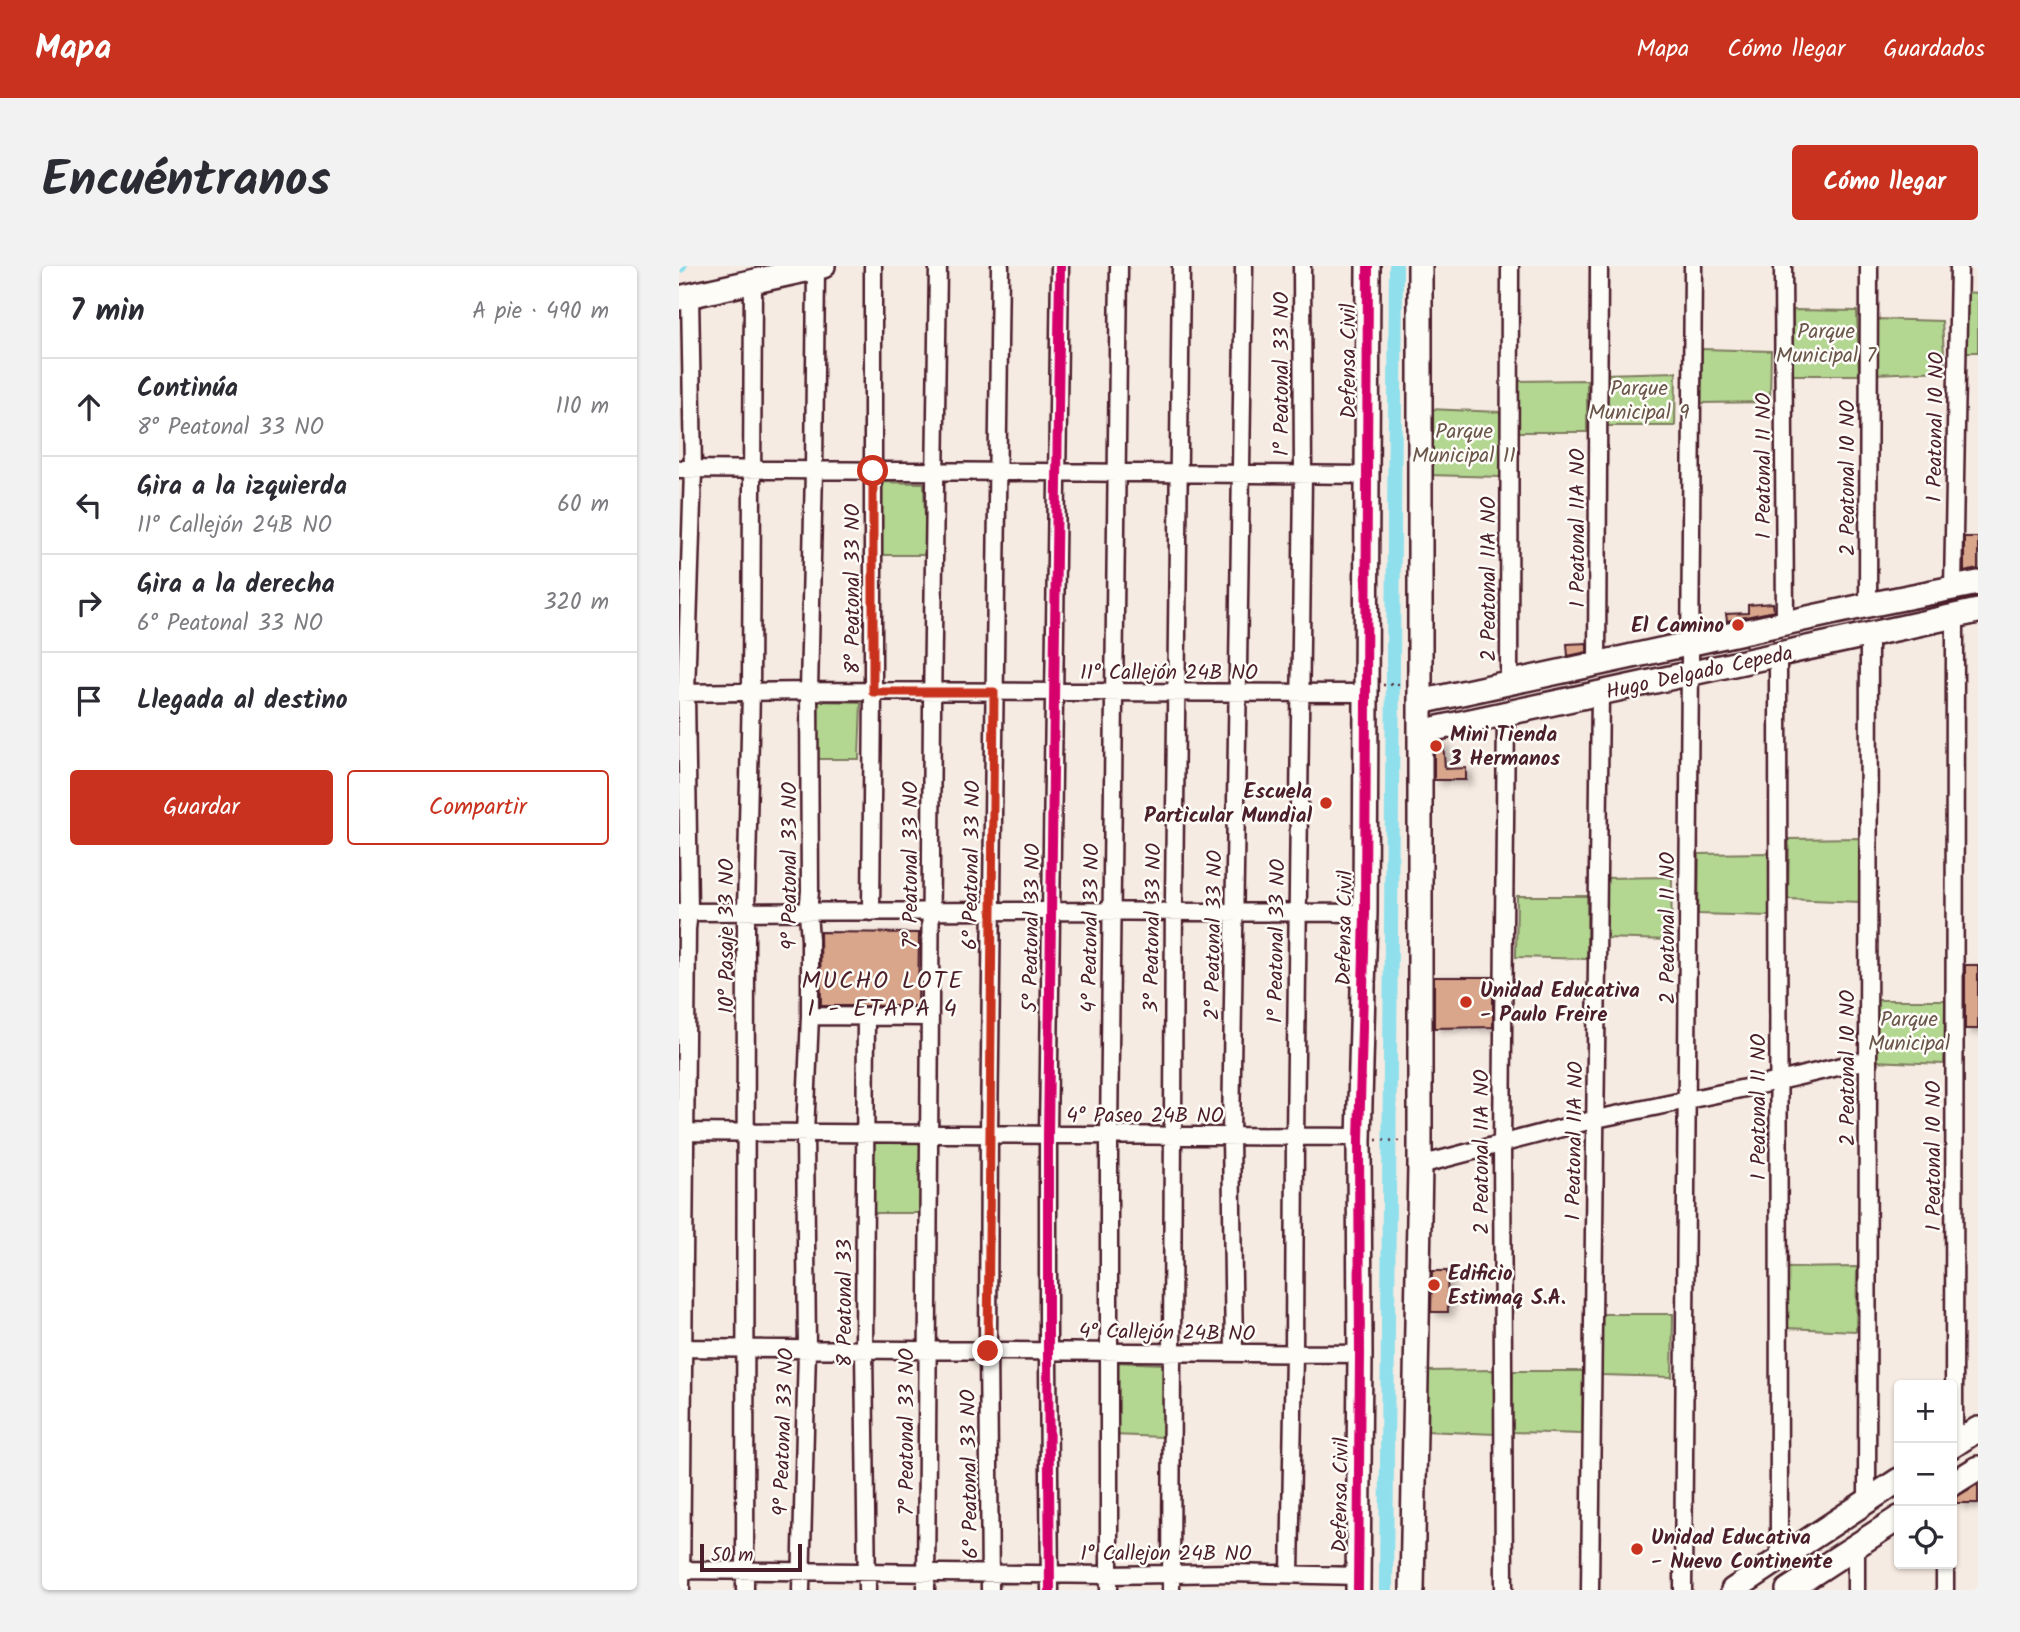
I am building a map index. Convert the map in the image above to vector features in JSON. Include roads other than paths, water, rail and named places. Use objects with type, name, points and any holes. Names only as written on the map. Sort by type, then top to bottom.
[{"type":"street","name":"8° Peatonal 33 NO","points":[[871,912],[873,266]]},
{"type":"street","name":"7° Peatonal 33 NO","points":[[926,1582],[930,913],[939,266]]},
{"type":"street","name":"6° Peatonal 33 NO","points":[[991,1582],[989,1134],[1000,266]]},
{"type":"street","name":"5° Peatonal 33 NO","points":[[1050,1582],[1048,1135],[1060,266]]},
{"type":"street","name":"4° Peatonal 33 NO","points":[[1109,1582],[1109,1135],[1119,266]]},
{"type":"street","name":"3° Peatonal 33 NO","points":[[1171,1582],[1171,1136],[1181,266]]},
{"type":"street","name":"2° Peatonal 33 NO","points":[[1234,1353],[1231,1136],[1244,266]]},
{"type":"street","name":"1° Peatonal 33 NO","points":[[1294,1579],[1295,1137],[1303,475],[1301,266]]},
{"type":"street","name":"Defensa Civil","points":[[1358,1583],[1369,689],[1368,266]]},
{"type":"street","points":[[1412,1590],[1420,1166],[1420,732],[1414,693],[1420,266]]},
{"type":"street","name":"2 Peatonal 11A NO","points":[[1509,683],[1510,266]]},
{"type":"street","name":"1 Peatonal 11A NO","points":[[1597,664],[1599,266]]},
{"type":"street","name":"2 Peatonal 11 NO","points":[[1683,1590],[1693,266]]},
{"type":"street","name":"1 Peatonal 11 NO","points":[[1783,266],[1785,623]]},
{"type":"street","name":"2 Peatonal 10 NO","points":[[1868,605],[1869,266]]},
{"type":"street","name":"1 Peatonal 10 NO","points":[[1954,588],[1959,266]]},
{"type":"street","points":[[681,1590],[683,1132],[687,929],[684,912],[683,693],[685,297],[820,267]]},
{"type":"street","name":"9° Peatonal 33 NO","points":[[801,1590],[807,1349],[806,1133],[810,1016],[809,691],[820,267]]},
{"type":"street","name":"10° Pasaje 33 NO","points":[[745,1590],[746,912],[751,691],[753,282]]},
{"type":"street","points":[[686,470],[1367,475]]},
{"type":"street","name":"Hugo Delgado Cepeda","points":[[1414,693],[1509,683],[1978,583]]},
{"type":"street","name":"Hugo Delgado Cepeda","points":[[1420,732],[1978,611]]},
{"type":"street","name":"1 Peatonal 10 NO","points":[[1953,1443],[1955,616]]},
{"type":"street","name":"2 Peatonal 10 NO","points":[[1867,1502],[1870,635]]},
{"type":"street","points":[[1718,638],[1710,656],[1717,663],[1726,666]]},
{"type":"street","points":[[1657,651],[1671,662],[1668,674],[1661,680]]},
{"type":"street","name":"1 Peatonal 11 NO","points":[[1778,654],[1779,1559]]},
{"type":"street","name":"11° Callejón 24B NO","points":[[683,693],[809,691],[1300,694],[1369,689]]},
{"type":"street","name":"1 Peatonal 11A NO","points":[[1590,1590],[1600,693]]},
{"type":"street","name":"2 Peatonal 11A NO","points":[[1504,1590],[1502,1144],[1506,713]]},
{"type":"street","points":[[684,912],[1365,913]]},
{"type":"street","points":[[810,1016],[929,1017]]},
{"type":"street","name":"8 Peatonal 33","points":[[866,1016],[864,1350],[867,1590]]},
{"type":"street","points":[[1420,1166],[1595,1119],[1867,1060]]},
{"type":"street","name":"4° Paseo 24B NO","points":[[683,1132],[1364,1138]]},
{"type":"street","name":"4° Callejón 24B NO","points":[[682,1348],[1360,1354]]},
{"type":"street","points":[[1956,1443],[1978,1429]]},
{"type":"street","points":[[1957,1481],[1978,1468]]},
{"type":"street","points":[[1733,1590],[1894,1483]]},
{"type":"street","points":[[1788,1590],[1894,1521]]},
{"type":"street","points":[[1856,1546],[1856,1590]]},
{"type":"street","points":[[1945,1569],[1945,1590]]},
{"type":"street","name":"1° Callejon 24B NO","points":[[680,1570],[867,1572],[926,1582],[1171,1582],[1233,1573],[1358,1583]]},
{"type":"street","points":[[1232,1590],[1233,1573]]},
{"type":"waterway","points":[[1386,1590],[1396,266]]},
{"type":"place","name":"El Camino","points":[[1738,625]]},
{"type":"place","name":"Mini Tienda 3 Hermanos","points":[[1436,746]]},
{"type":"place","name":"Escuela Particular Mundial","points":[[1326,803]]},
{"type":"place","name":"Unidad Educativa - Paulo Freire","points":[[1466,1002]]},
{"type":"place","name":"Edificio Estimaq S.A.","points":[[1434,1285]]},
{"type":"place","name":"Unidad Educativa - Nuevo Continente","points":[[1637,1549]]},
{"type":"district","name":"MUCHO LOTE I - ETAPA 4","points":[[883,994]]},
{"type":"park label","name":"Parque Municipal 7","points":[[1826,343]]},
{"type":"park label","name":"Parque Municipal 9","points":[[1639,400]]},
{"type":"park label","name":"Parque Municipal 11","points":[[1464,443]]},
{"type":"park label","name":"Parque Municipal","points":[[1909,1031]]}]
